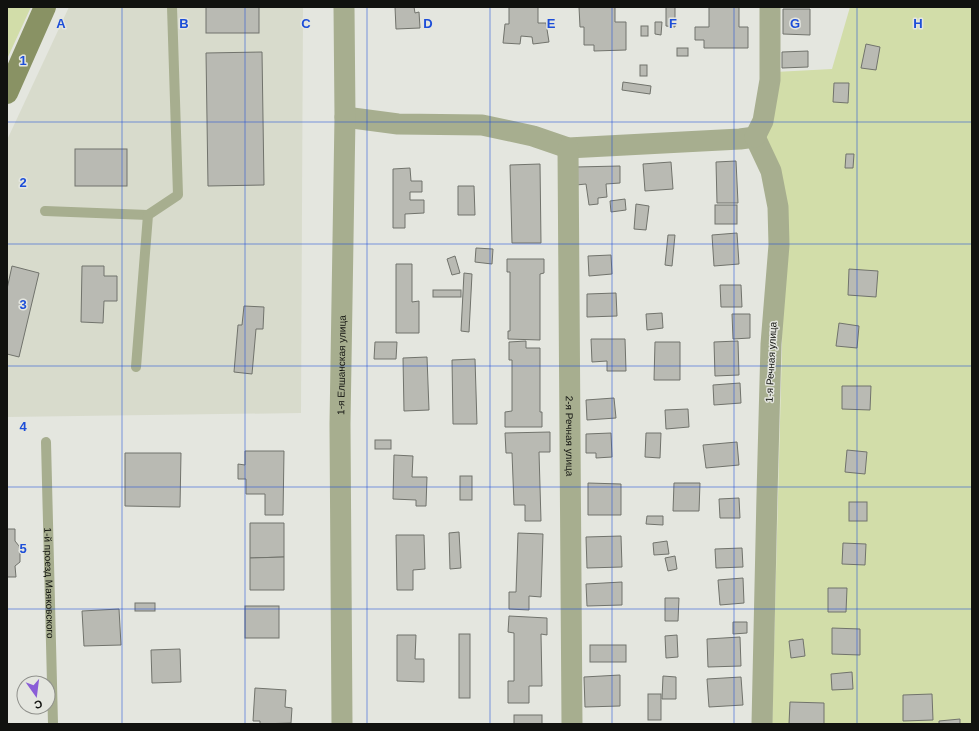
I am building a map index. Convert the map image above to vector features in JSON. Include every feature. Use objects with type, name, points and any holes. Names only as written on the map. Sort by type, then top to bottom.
[{"type":"main road","points":[[7,93],[45,7]]},
{"type":"street","name":"1-я Елшанская улица","points":[[342,724],[340,424],[345,117],[344,7]]},
{"type":"street","points":[[345,117],[398,124],[482,125],[533,136],[568,148],[755,137],[763,121],[770,80],[770,7]]},
{"type":"street","name":"1-я Речная улица","points":[[755,137],[771,170],[778,207],[779,245],[771,352],[766,503],[762,724]]},
{"type":"street","name":"2-я Речная улица","points":[[568,148],[572,724]]},
{"type":"lane","points":[[45,211],[148,215],[178,195],[172,7]]},
{"type":"lane","points":[[136,367],[148,215]]},
{"type":"lane","name":"1-й проезд Маяковского","points":[[46,442],[53,724]]},
{"type":"shaded area","points":[[69,7],[303,7],[301,413],[7,417],[7,140]]},
{"type":"green space","points":[[7,7],[31,7],[7,59]]},
{"type":"green space","points":[[850,7],[972,7],[972,724],[772,724],[782,347],[783,221],[761,136],[775,72],[832,69]]},
{"type":"building","points":[[206,7],[259,7],[259,33],[206,33]]},
{"type":"building","points":[[395,7],[414,7],[415,13],[419,12],[420,28],[396,29]]},
{"type":"building","points":[[509,7],[538,7],[538,23],[546,23],[549,42],[533,44],[532,37],[521,36],[520,44],[503,43],[505,24],[509,24]]},
{"type":"building","points":[[579,7],[615,7],[615,22],[626,22],[626,50],[594,51],[594,45],[584,45],[584,27],[580,27]]},
{"type":"building","points":[[666,7],[675,7],[675,27],[666,26]]},
{"type":"building","points":[[709,7],[739,7],[739,27],[748,27],[748,48],[704,48],[704,40],[695,40],[695,27],[709,27]]},
{"type":"building","points":[[783,9],[810,9],[810,35],[783,34]]},
{"type":"building","points":[[655,22],[662,22],[661,35],[655,34]]},
{"type":"building","points":[[641,26],[648,26],[648,36],[641,36]]},
{"type":"building","points":[[866,44],[880,47],[876,70],[861,68]]},
{"type":"building","points":[[677,48],[688,48],[688,56],[677,56]]},
{"type":"building","points":[[808,51],[808,67],[782,68],[782,52]]},
{"type":"building","points":[[262,52],[264,185],[208,186],[206,53]]},
{"type":"building","points":[[640,65],[647,65],[647,76],[640,76]]},
{"type":"building","points":[[623,82],[651,86],[650,94],[622,90]]},
{"type":"building","points":[[834,83],[849,83],[848,103],[833,102]]},
{"type":"building","points":[[75,149],[127,149],[127,186],[75,186]]},
{"type":"building","points":[[846,154],[854,154],[853,168],[845,168]]},
{"type":"building","points":[[736,161],[738,203],[717,203],[716,162]]},
{"type":"building","points":[[671,162],[673,189],[645,191],[643,164]]},
{"type":"building","points":[[540,164],[541,243],[512,243],[510,165]]},
{"type":"building","points":[[620,166],[620,183],[606,184],[607,197],[598,198],[598,204],[589,205],[586,184],[576,185],[575,167]]},
{"type":"building","points":[[410,168],[411,181],[422,181],[422,192],[410,192],[410,200],[424,200],[424,213],[405,214],[405,228],[393,228],[393,169]]},
{"type":"building","points":[[458,186],[474,186],[475,215],[458,215]]},
{"type":"building","points":[[625,199],[626,210],[611,212],[610,201]]},
{"type":"building","points":[[636,204],[649,206],[646,230],[634,229]]},
{"type":"building","points":[[715,205],[737,205],[737,224],[715,224]]},
{"type":"building","points":[[737,233],[739,264],[714,266],[712,235]]},
{"type":"building","points":[[668,235],[675,235],[672,266],[665,265]]},
{"type":"building","points":[[476,248],[493,249],[492,264],[475,262]]},
{"type":"building","points":[[611,255],[612,274],[589,276],[588,256]]},
{"type":"building","points":[[455,256],[460,273],[452,275],[447,259]]},
{"type":"building","points":[[507,259],[544,259],[544,273],[540,274],[540,340],[508,339],[508,331],[510,331],[510,272],[507,272]]},
{"type":"building","points":[[396,264],[412,264],[412,302],[419,301],[419,333],[396,333]]},
{"type":"building","points":[[12,266],[39,273],[19,357],[7,354],[7,289]]},
{"type":"building","points":[[82,266],[104,266],[104,276],[117,276],[117,301],[104,301],[103,323],[81,322]]},
{"type":"building","points":[[849,269],[878,271],[876,297],[848,295]]},
{"type":"building","points":[[464,273],[472,274],[469,332],[461,331]]},
{"type":"building","points":[[720,285],[741,285],[742,307],[721,307]]},
{"type":"building","points":[[433,290],[461,290],[461,297],[433,297]]},
{"type":"building","points":[[616,293],[617,316],[587,317],[587,294]]},
{"type":"building","points":[[244,306],[264,307],[263,329],[256,329],[252,374],[234,372],[238,325],[242,325]]},
{"type":"building","points":[[662,313],[663,328],[647,330],[646,314]]},
{"type":"building","points":[[732,314],[750,314],[750,338],[733,339]]},
{"type":"building","points":[[839,323],[859,326],[857,348],[836,346]]},
{"type":"building","points":[[591,339],[625,339],[626,371],[607,371],[607,361],[592,362]]},
{"type":"building","points":[[526,341],[526,348],[540,348],[540,412],[542,412],[542,427],[505,427],[505,412],[512,411],[512,360],[509,360],[509,342]]},
{"type":"building","points":[[738,341],[739,375],[715,376],[714,342]]},
{"type":"building","points":[[375,342],[397,342],[396,359],[374,359]]},
{"type":"building","points":[[655,342],[680,342],[680,380],[654,380]]},
{"type":"building","points":[[427,357],[429,410],[404,411],[403,358]]},
{"type":"building","points":[[475,359],[477,424],[453,424],[452,360]]},
{"type":"building","points":[[740,383],[741,403],[714,405],[713,385]]},
{"type":"building","points":[[842,386],[871,386],[870,410],[842,409]]},
{"type":"building","points":[[614,398],[616,418],[587,420],[586,400]]},
{"type":"building","points":[[688,409],[689,427],[666,429],[665,410]]},
{"type":"building","points":[[550,432],[550,452],[539,452],[541,521],[525,521],[525,505],[514,505],[512,453],[506,453],[505,433]]},
{"type":"building","points":[[611,433],[612,457],[596,458],[596,453],[586,453],[586,434]]},
{"type":"building","points":[[646,433],[661,433],[660,458],[645,457]]},
{"type":"building","points":[[375,440],[391,440],[391,449],[375,449]]},
{"type":"building","points":[[737,442],[739,465],[706,468],[703,445]]},
{"type":"building","points":[[847,450],[867,452],[865,474],[845,472]]},
{"type":"building","points":[[245,451],[284,451],[283,515],[265,515],[265,494],[246,494],[246,479],[238,479],[238,464],[245,465]]},
{"type":"building","points":[[125,453],[181,453],[180,507],[125,506]]},
{"type":"building","points":[[394,455],[413,456],[412,477],[427,477],[426,506],[416,506],[416,500],[393,499]]},
{"type":"building","points":[[460,476],[472,476],[472,500],[460,500]]},
{"type":"building","points":[[588,483],[621,484],[621,515],[588,515]]},
{"type":"building","points":[[674,483],[700,483],[699,511],[673,511]]},
{"type":"building","points":[[739,498],[740,518],[720,518],[719,499]]},
{"type":"building","points":[[849,502],[867,502],[867,521],[849,521]]},
{"type":"building","points":[[647,516],[663,516],[663,525],[646,524]]},
{"type":"building","points":[[250,523],[284,523],[284,557],[250,558]]},
{"type":"building","points":[[7,529],[15,529],[15,541],[19,546],[20,562],[15,566],[16,577],[7,577]]},
{"type":"building","points":[[459,532],[461,568],[450,569],[449,533]]},
{"type":"building","points":[[518,533],[543,534],[541,597],[529,596],[529,610],[509,609],[509,592],[516,592]]},
{"type":"building","points":[[396,535],[424,535],[425,569],[413,570],[413,590],[397,590]]},
{"type":"building","points":[[621,536],[622,567],[587,568],[586,537]]},
{"type":"building","points":[[667,541],[669,554],[654,555],[653,543]]},
{"type":"building","points":[[843,543],[866,544],[865,565],[842,564]]},
{"type":"building","points":[[742,548],[743,567],[716,568],[715,549]]},
{"type":"building","points":[[675,556],[677,569],[668,571],[665,558]]},
{"type":"building","points":[[284,557],[284,590],[250,590],[250,558]]},
{"type":"building","points":[[743,578],[744,603],[720,605],[718,580]]},
{"type":"building","points":[[622,582],[622,605],[587,606],[586,584]]},
{"type":"building","points":[[828,588],[847,588],[846,612],[828,612]]},
{"type":"building","points":[[665,598],[679,598],[678,621],[665,621]]},
{"type":"building","points":[[135,603],[155,603],[155,611],[135,611]]},
{"type":"building","points":[[245,606],[279,606],[279,638],[245,638]]},
{"type":"building","points":[[119,609],[121,645],[84,646],[82,611]]},
{"type":"building","points":[[509,616],[547,618],[547,635],[541,634],[542,686],[529,686],[529,703],[508,703],[508,681],[514,681],[514,633],[508,632]]},
{"type":"building","points":[[733,622],[747,622],[747,633],[733,634]]},
{"type":"building","points":[[832,628],[860,629],[860,655],[832,654]]},
{"type":"building","points":[[459,634],[470,634],[470,698],[459,698]]},
{"type":"building","points":[[397,635],[416,635],[415,659],[424,659],[424,682],[397,681]]},
{"type":"building","points":[[677,635],[678,657],[666,658],[665,636]]},
{"type":"building","points":[[740,637],[741,666],[708,667],[707,639]]},
{"type":"building","points":[[803,639],[805,656],[791,658],[789,641]]},
{"type":"building","points":[[590,645],[626,645],[626,662],[590,662]]},
{"type":"building","points":[[180,649],[181,682],[152,683],[151,650]]},
{"type":"building","points":[[852,672],[853,689],[832,690],[831,674]]},
{"type":"building","points":[[620,675],[620,706],[585,707],[584,677]]},
{"type":"building","points":[[663,676],[676,677],[676,699],[662,699]]},
{"type":"building","points":[[741,677],[743,705],[709,707],[707,679]]},
{"type":"building","points":[[255,688],[286,690],[285,707],[292,708],[291,723],[260,724],[260,721],[253,721]]},
{"type":"building","points":[[648,694],[661,694],[661,720],[648,720]]},
{"type":"building","points":[[932,694],[933,720],[903,721],[903,695]]},
{"type":"building","points":[[790,702],[824,703],[824,724],[789,724]]},
{"type":"building","points":[[514,715],[542,715],[542,724],[514,724]]},
{"type":"building","points":[[960,719],[960,724],[939,724],[939,721]]}]
